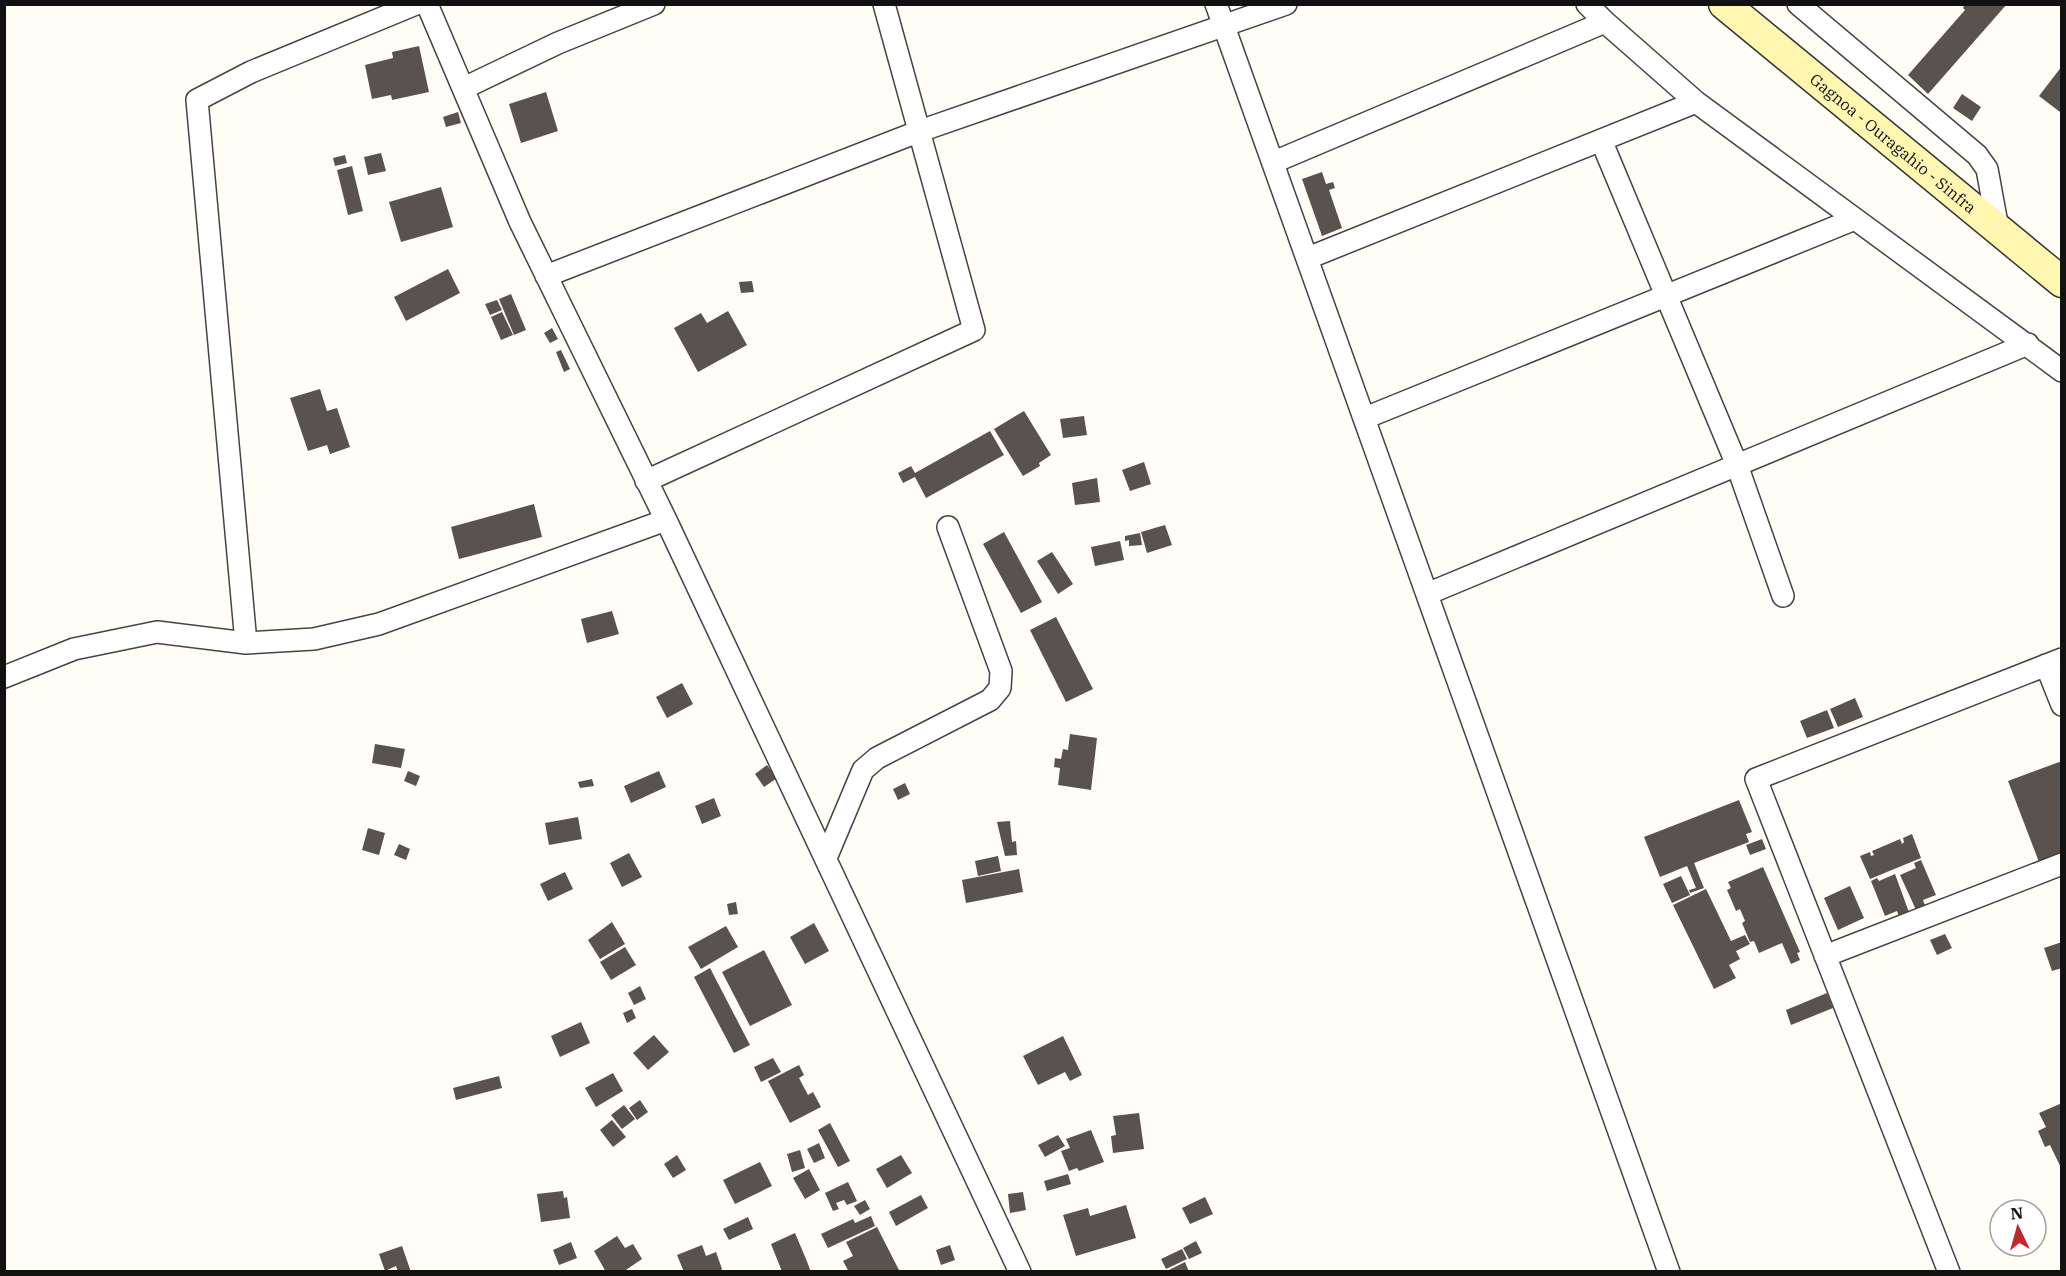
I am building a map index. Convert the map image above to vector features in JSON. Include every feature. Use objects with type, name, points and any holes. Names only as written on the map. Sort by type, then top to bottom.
[{"type":"main road","name":"Gagnoa - Ouragahio - Sinfra","points":[[1724,4],[2061,282]]},
{"type":"street","points":[[246,643],[197,100],[251,72],[416,4]]},
{"type":"street","points":[[427,4],[520,222],[666,520],[1020,1272]]},
{"type":"street","points":[[464,88],[558,42],[654,4]]},
{"type":"street","points":[[646,482],[974,330],[884,4]]},
{"type":"street","points":[[1216,4],[1669,1272]]},
{"type":"street","points":[[546,276],[920,131],[1287,4]]},
{"type":"street","points":[[1587,4],[1696,102],[2061,371]]},
{"type":"street","points":[[1798,4],[1977,155],[1987,169],[1998,230]]},
{"type":"street","points":[[1274,162],[1605,22]]},
{"type":"street","points":[[1308,258],[1696,102]]},
{"type":"street","points":[[1601,140],[1737,465],[1783,596]]},
{"type":"street","points":[[1365,418],[1855,219]]},
{"type":"street","points":[[1427,594],[2028,345]]},
{"type":"street","points":[[4,677],[74,649],[157,632],[246,643],[314,639],[379,624],[666,520]]},
{"type":"street","points":[[826,858],[863,770],[877,758],[990,700],[1000,688],[1001,671],[948,527]]},
{"type":"street","points":[[1949,1272],[1756,779],[2054,662],[2061,705]]},
{"type":"street","points":[[1825,956],[2061,864]]},
{"type":"building","points":[[1965,4],[2007,4],[1928,94],[1908,75],[1965,10],[1963,8]]},
{"type":"building","points":[[419,46],[429,92],[392,100],[391,95],[372,99],[365,65],[393,58],[392,52]]},
{"type":"building","points":[[2062,66],[2062,110],[2060,112],[2039,96]]},
{"type":"building","points":[[546,92],[558,131],[521,143],[509,104]]},
{"type":"building","points":[[1962,94],[1981,107],[1972,121],[1953,108]]},
{"type":"building","points":[[458,112],[461,123],[446,127],[443,117]]},
{"type":"building","points":[[381,153],[386,171],[368,175],[364,157]]},
{"type":"building","points":[[345,155],[347,163],[335,166],[333,158]]},
{"type":"building","points":[[352,166],[363,211],[348,215],[337,170]]},
{"type":"building","points":[[1322,172],[1326,184],[1333,182],[1335,188],[1329,190],[1342,228],[1322,236],[1302,179]]},
{"type":"building","points":[[441,187],[453,227],[401,242],[389,202]]},
{"type":"building","points":[[448,269],[460,293],[406,321],[394,297]]},
{"type":"building","points":[[752,281],[754,292],[741,293],[739,282]]},
{"type":"building","points":[[511,294],[526,330],[514,335],[499,299]]},
{"type":"building","points":[[497,300],[502,310],[490,315],[485,304]]},
{"type":"building","points":[[728,311],[747,345],[698,372],[674,328],[701,313],[707,323]]},
{"type":"building","points":[[502,312],[513,335],[501,340],[491,317]]},
{"type":"building","points":[[552,328],[558,339],[550,343],[544,333]]},
{"type":"building","points":[[561,350],[570,369],[564,372],[556,352]]},
{"type":"building","points":[[320,389],[327,411],[337,408],[350,447],[330,454],[327,445],[308,451],[290,398]]},
{"type":"building","points":[[1024,411],[1051,455],[1039,463],[1040,466],[1023,476],[994,429]]},
{"type":"building","points":[[1084,416],[1087,435],[1063,438],[1060,419]]},
{"type":"building","points":[[990,431],[1004,455],[926,498],[915,477],[903,483],[898,473],[911,466],[915,473]]},
{"type":"building","points":[[1144,462],[1151,484],[1130,491],[1122,470]]},
{"type":"building","points":[[1097,478],[1100,502],[1075,505],[1072,483]]},
{"type":"building","points":[[534,504],[542,537],[459,559],[451,527]]},
{"type":"building","points":[[1165,525],[1172,545],[1147,553],[1141,532]]},
{"type":"building","points":[[1004,532],[1042,602],[1021,613],[983,544]]},
{"type":"building","points":[[1140,533],[1142,545],[1129,546],[1129,540],[1125,541],[1125,536]]},
{"type":"building","points":[[1120,541],[1124,560],[1095,566],[1091,547]]},
{"type":"building","points":[[1052,552],[1073,584],[1058,594],[1037,561]]},
{"type":"building","points":[[612,611],[619,634],[587,643],[581,619]]},
{"type":"building","points":[[1056,617],[1093,689],[1066,702],[1030,630]]},
{"type":"building","points":[[682,683],[693,704],[667,718],[656,697]]},
{"type":"building","points":[[1855,698],[1863,717],[1838,727],[1830,709]]},
{"type":"building","points":[[1827,710],[1834,728],[1807,738],[1800,721]]},
{"type":"building","points":[[1070,734],[1097,738],[1091,790],[1058,785],[1060,768],[1054,767],[1055,758],[1061,759],[1063,749],[1068,750]]},
{"type":"building","points":[[375,744],[405,749],[401,768],[372,763]]},
{"type":"building","points":[[2062,761],[2062,853],[2039,862],[2008,781]]},
{"type":"building","points":[[767,765],[777,778],[764,787],[755,774]]},
{"type":"building","points":[[408,771],[420,776],[416,786],[404,781]]},
{"type":"building","points":[[659,771],[666,787],[631,803],[624,786]]},
{"type":"building","points":[[592,779],[594,786],[580,788],[578,782]]},
{"type":"building","points":[[905,783],[910,794],[898,800],[893,789]]},
{"type":"building","points":[[714,798],[721,816],[702,824],[695,806]]},
{"type":"building","points":[[1739,800],[1752,832],[1746,834],[1749,842],[1694,863],[1704,888],[1690,893],[1689,890],[1696,888],[1687,866],[1660,877],[1644,837]]},
{"type":"building","points":[[578,817],[582,839],[549,845],[545,823]]},
{"type":"building","points":[[1010,821],[1012,842],[1016,841],[1017,855],[1005,856],[997,822]]},
{"type":"building","points":[[368,828],[385,833],[379,855],[362,850]]},
{"type":"building","points":[[1912,834],[1921,858],[1870,879],[1860,856],[1870,852],[1871,856],[1874,855],[1872,851],[1900,839],[1902,844],[1903,838]]},
{"type":"building","points":[[1762,839],[1766,849],[1750,855],[1746,845]]},
{"type":"building","points":[[399,844],[410,849],[406,860],[394,855]]},
{"type":"building","points":[[629,853],[642,877],[622,887],[610,863]]},
{"type":"building","points":[[998,856],[1001,871],[978,876],[975,861]]},
{"type":"building","points":[[1921,860],[1936,895],[1923,900],[1926,908],[1917,912],[1900,875],[1916,868],[1914,863]]},
{"type":"building","points":[[1763,867],[1800,952],[1797,953],[1800,960],[1791,964],[1782,943],[1759,953],[1754,941],[1750,942],[1742,923],[1745,921],[1740,909],[1736,911],[1727,890],[1731,888],[1728,882]]},
{"type":"building","points":[[1019,869],[1023,892],[966,903],[962,880]]},
{"type":"building","points":[[565,872],[573,889],[548,901],[540,884]]},
{"type":"building","points":[[1895,874],[1910,915],[1900,919],[1897,911],[1885,916],[1871,881],[1877,878],[1879,881]]},
{"type":"building","points":[[1681,876],[1690,895],[1672,903],[1663,884]]},
{"type":"building","points":[[1850,886],[1864,918],[1838,930],[1824,898]]},
{"type":"building","points":[[1706,889],[1731,941],[1745,935],[1750,944],[1736,951],[1740,959],[1729,965],[1736,978],[1714,989],[1673,905]]},
{"type":"building","points":[[736,902],[738,914],[729,915],[727,904]]},
{"type":"building","points":[[612,922],[625,944],[600,959],[588,940]]},
{"type":"building","points":[[814,923],[829,951],[805,964],[790,937]]},
{"type":"building","points":[[726,926],[738,947],[701,969],[688,947]]},
{"type":"building","points":[[1945,934],[1952,948],[1937,955],[1930,940]]},
{"type":"building","points":[[2062,942],[2062,968],[2052,971],[2044,948]]},
{"type":"building","points":[[625,947],[636,965],[611,980],[600,962]]},
{"type":"building","points":[[764,950],[792,1005],[750,1026],[722,972]]},
{"type":"building","points":[[710,968],[750,1045],[734,1053],[694,977]]},
{"type":"building","points":[[640,986],[646,999],[634,1005],[628,993]]},
{"type":"building","points":[[1827,993],[1833,1008],[1791,1025],[1786,1010]]},
{"type":"building","points":[[632,1009],[636,1018],[627,1023],[623,1013]]},
{"type":"building","points":[[581,1022],[590,1043],[560,1057],[551,1036]]},
{"type":"building","points":[[654,1035],[669,1052],[648,1070],[633,1053]]},
{"type":"building","points":[[1063,1036],[1082,1075],[1070,1081],[1065,1072],[1038,1085],[1023,1056]]},
{"type":"building","points":[[773,1058],[781,1072],[761,1082],[754,1067]]},
{"type":"building","points":[[799,1065],[804,1075],[799,1078],[808,1095],[813,1092],[821,1107],[790,1123],[768,1081]]},
{"type":"building","points":[[613,1073],[623,1091],[596,1107],[585,1088]]},
{"type":"building","points":[[499,1076],[502,1088],[456,1100],[453,1088]]},
{"type":"building","points":[[640,1100],[648,1112],[637,1120],[629,1108]]},
{"type":"building","points":[[2062,1103],[2062,1170],[2050,1145],[2045,1147],[2038,1131],[2046,1127],[2039,1113]]},
{"type":"building","points":[[624,1105],[635,1119],[622,1129],[611,1115]]},
{"type":"building","points":[[1139,1113],[1144,1149],[1113,1153],[1111,1136],[1116,1135],[1113,1116]]},
{"type":"building","points":[[612,1120],[626,1137],[613,1147],[600,1130]]},
{"type":"building","points":[[830,1123],[850,1161],[838,1167],[818,1130]]},
{"type":"building","points":[[1091,1130],[1104,1162],[1079,1171],[1077,1168],[1069,1171],[1061,1151],[1070,1148],[1066,1139]]},
{"type":"building","points":[[1058,1135],[1065,1146],[1045,1157],[1038,1145]]},
{"type":"building","points":[[819,1143],[825,1158],[814,1163],[807,1149]]},
{"type":"building","points":[[800,1150],[805,1168],[792,1172],[787,1154]]},
{"type":"building","points":[[677,1155],[686,1170],[673,1178],[664,1164]]},
{"type":"building","points":[[901,1155],[912,1173],[887,1188],[876,1169]]},
{"type":"building","points":[[760,1162],[772,1186],[735,1204],[723,1180]]},
{"type":"building","points":[[809,1169],[820,1190],[805,1199],[793,1178]]},
{"type":"building","points":[[1068,1174],[1071,1184],[1047,1191],[1044,1181]]},
{"type":"building","points":[[848,1182],[857,1201],[847,1205],[844,1200],[836,1203],[839,1209],[833,1211],[825,1193]]},
{"type":"building","points":[[563,1191],[564,1198],[567,1197],[570,1218],[541,1222],[537,1194]]},
{"type":"building","points":[[1023,1192],[1026,1210],[1010,1213],[1008,1194]]},
{"type":"building","points":[[921,1195],[928,1208],[896,1226],[889,1212]]},
{"type":"building","points":[[1205,1197],[1213,1214],[1190,1224],[1182,1208]]},
{"type":"building","points":[[865,1200],[870,1209],[860,1215],[854,1206]]},
{"type":"building","points":[[1126,1205],[1136,1238],[1076,1256],[1063,1215],[1088,1208],[1090,1216]]},
{"type":"building","points":[[871,1216],[875,1226],[828,1248],[821,1234],[853,1219],[855,1223]]},
{"type":"building","points":[[748,1217],[753,1229],[729,1240],[723,1229]]},
{"type":"building","points":[[877,1227],[900,1272],[849,1272],[843,1261],[853,1256],[846,1242]]},
{"type":"building","points":[[795,1233],[811,1272],[782,1272],[771,1244]]},
{"type":"building","points":[[617,1236],[625,1248],[633,1244],[642,1259],[623,1272],[606,1272],[594,1251]]},
{"type":"building","points":[[1196,1241],[1202,1253],[1189,1259],[1183,1248]]},
{"type":"building","points":[[571,1242],[577,1258],[559,1265],[553,1250]]},
{"type":"building","points":[[702,1245],[706,1256],[716,1252],[722,1269],[719,1272],[684,1272],[677,1255]]},
{"type":"building","points":[[950,1245],[955,1260],[941,1265],[936,1250]]},
{"type":"building","points":[[402,1246],[411,1272],[398,1272],[396,1266],[385,1271],[379,1254]]},
{"type":"building","points":[[1182,1249],[1187,1259],[1166,1269],[1161,1259]]},
{"type":"building","points":[[1185,1262],[1189,1272],[1165,1272]]}]
